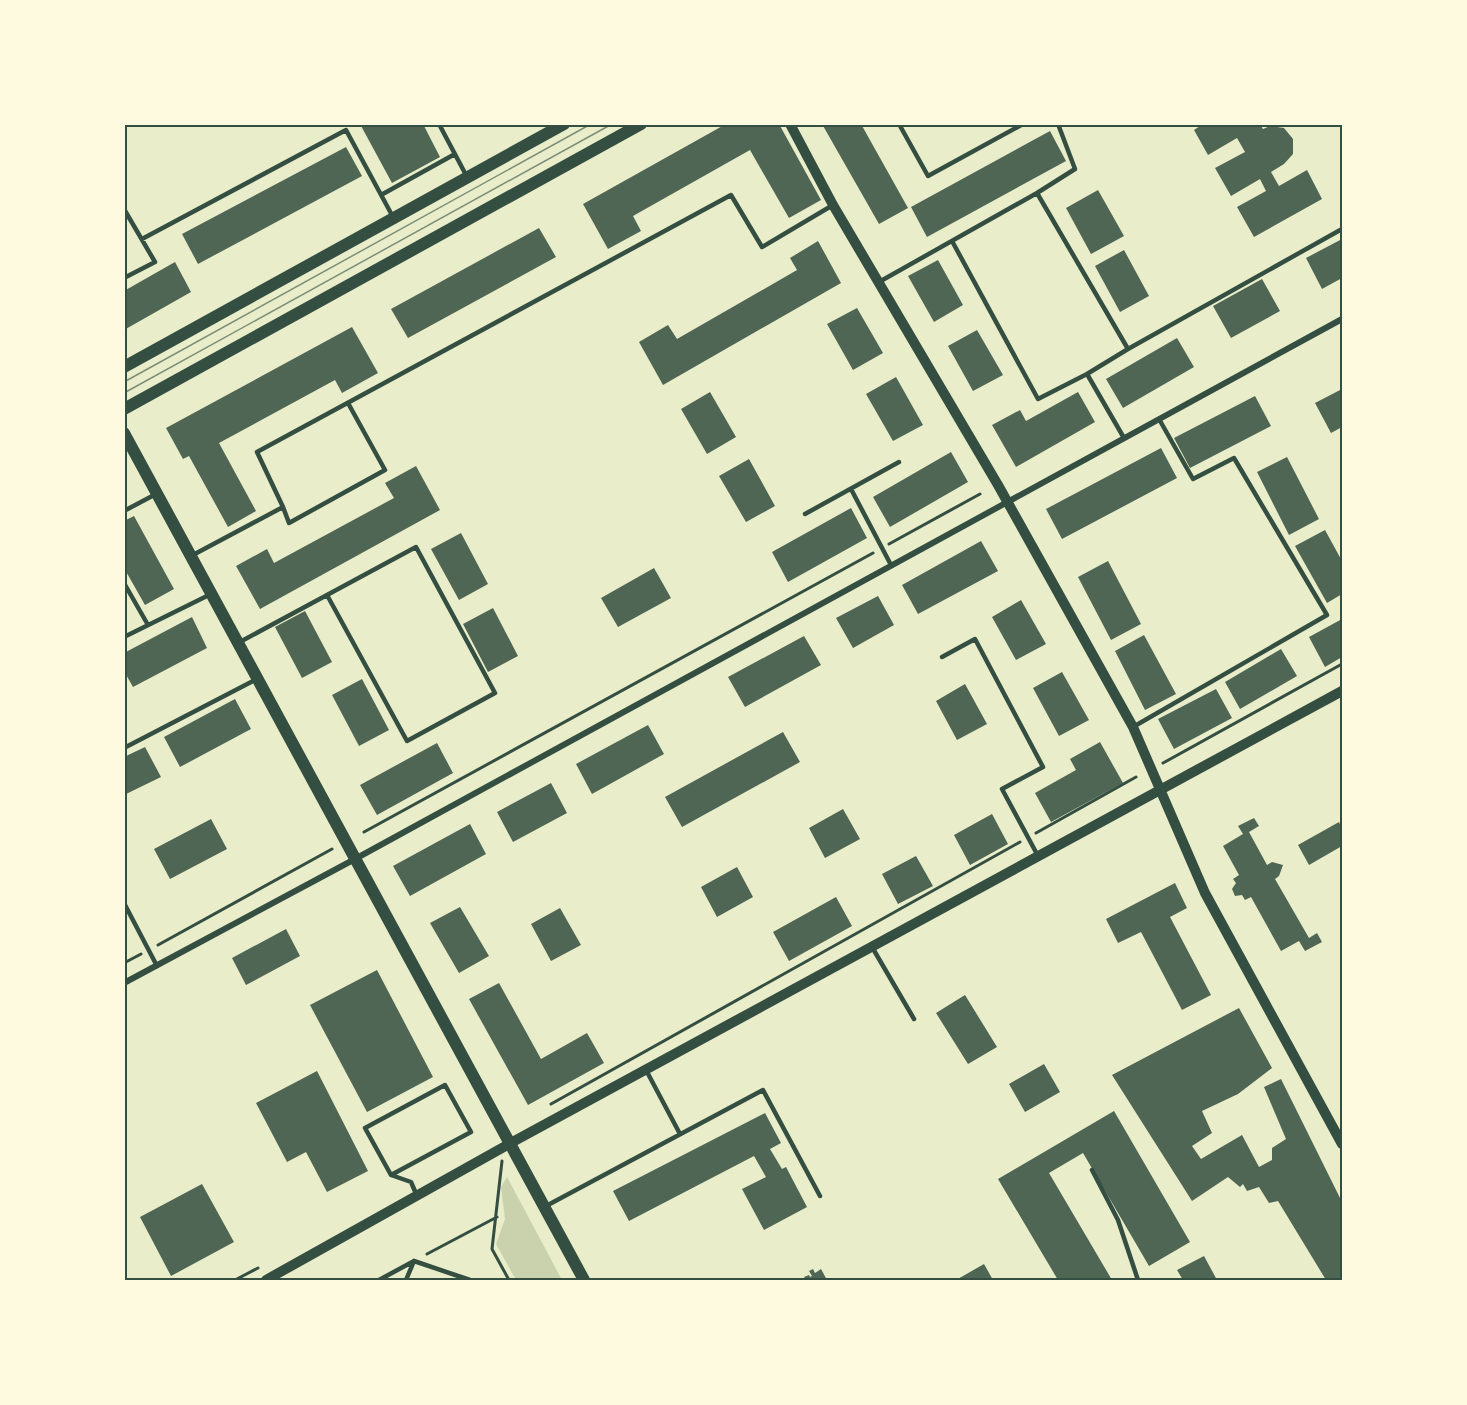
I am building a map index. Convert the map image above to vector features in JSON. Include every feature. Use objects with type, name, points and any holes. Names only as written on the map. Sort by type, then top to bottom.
[{"type":"main road","points":[[124,367],[564,124]]},
{"type":"main road","points":[[124,409],[641,124]]},
{"type":"main road","points":[[124,433],[584,1281]]},
{"type":"street","points":[[790,124],[833,205],[1007,501],[1133,727],[1205,893],[1342,1144]]},
{"type":"street","points":[[124,983],[1342,320]]},
{"type":"street","points":[[266,1281],[509,1144],[1342,691]]},
{"type":"lane","points":[[343,124],[394,219]]},
{"type":"lane","points":[[439,124],[468,178]]},
{"type":"lane","points":[[899,124],[928,176],[1023,124]]},
{"type":"lane","points":[[879,282],[1075,170],[1058,124]]},
{"type":"lane","points":[[142,239],[346,130]]},
{"type":"lane","points":[[381,195],[455,154]]},
{"type":"lane","points":[[1037,193],[1128,350]]},
{"type":"lane","points":[[348,403],[385,471],[289,523],[257,452],[731,195],[762,247],[833,205]]},
{"type":"lane","points":[[124,209],[155,262],[124,278]]},
{"type":"lane","points":[[952,241],[1038,399],[1087,374],[1342,229]]},
{"type":"lane","points":[[1087,374],[1124,438]]},
{"type":"lane","points":[[1133,727],[1327,615],[1234,458],[1193,479],[1159,419]]},
{"type":"lane","points":[[805,514],[899,462]]},
{"type":"lane","points":[[851,489],[891,565]]},
{"type":"lane","points":[[124,511],[157,493]]},
{"type":"lane","points":[[191,556],[283,507]]},
{"type":"lane","points":[[238,643],[327,595],[416,547],[495,693],[406,741],[327,595]]},
{"type":"lane","points":[[124,583],[147,625]]},
{"type":"lane","points":[[124,637],[212,593]]},
{"type":"lane","points":[[942,657],[975,639],[1043,767],[1002,789],[1038,856]]},
{"type":"lane","points":[[124,748],[258,678]]},
{"type":"lane","points":[[124,903],[157,966]]},
{"type":"lane","points":[[872,947],[914,1020]]},
{"type":"lane","points":[[646,1070],[680,1134]]},
{"type":"lane","points":[[391,1175],[471,1132],[445,1085],[365,1128],[391,1175],[411,1182],[417,1196]]},
{"type":"lane","points":[[544,1207],[763,1090],[820,1196]]},
{"type":"lane","points":[[1092,1170],[1118,1220],[1138,1281]]},
{"type":"lane","points":[[406,1281],[414,1261]]},
{"type":"lane","points":[[379,1281],[414,1261],[470,1281]]},
{"type":"path","points":[[364,832],[981,494]]},
{"type":"path","points":[[1163,763],[1342,664]]},
{"type":"path","points":[[550,1104],[1136,777]]},
{"type":"path","points":[[124,963],[332,849]]},
{"type":"path","points":[[502,1161],[492,1249],[509,1281]]},
{"type":"path","points":[[414,1261],[497,1217]]},
{"type":"green space","points":[[507,1177],[562,1280],[516,1280],[496,1244],[505,1219],[501,1187]]},
{"type":"building","points":[[360,124],[423,124],[440,157],[392,183]]},
{"type":"building","points":[[726,124],[779,124],[821,200],[789,218],[750,150],[633,216],[641,231],[608,249],[583,204]]},
{"type":"building","points":[[822,124],[861,124],[908,208],[879,224]]},
{"type":"building","points":[[1203,124],[1260,124],[1263,129],[1270,126],[1284,128],[1293,139],[1293,154],[1284,164],[1271,172],[1279,186],[1307,170],[1322,199],[1254,237],[1237,207],[1266,191],[1260,179],[1231,196],[1215,168],[1245,152],[1237,138],[1208,155],[1194,130]]},
{"type":"building","points":[[1050,131],[1066,161],[927,237],[911,207]]},
{"type":"building","points":[[346,147],[362,176],[198,264],[182,234]]},
{"type":"building","points":[[1098,190],[1124,236],[1091,254],[1066,208]]},
{"type":"building","points":[[539,228],[556,257],[408,338],[391,309]]},
{"type":"building","points":[[1342,239],[1342,278],[1322,289],[1306,258]]},
{"type":"building","points":[[818,241],[841,283],[663,385],[639,342],[668,325],[677,339],[797,270],[790,258]]},
{"type":"building","points":[[1124,250],[1149,296],[1120,312],[1095,266]]},
{"type":"building","points":[[938,260],[963,305],[934,322],[908,276]]},
{"type":"building","points":[[175,262],[191,292],[124,330],[124,291]]},
{"type":"building","points":[[1262,279],[1280,311],[1231,338],[1213,306]]},
{"type":"building","points":[[857,308],[883,353],[853,370],[827,324]]},
{"type":"building","points":[[352,327],[378,373],[342,393],[335,380],[219,443],[256,511],[228,527],[189,456],[183,459],[166,428]]},
{"type":"building","points":[[977,330],[1003,375],[973,391],[948,346]]},
{"type":"building","points":[[1177,338],[1194,367],[1123,408],[1106,379]]},
{"type":"building","points":[[896,377],[923,425],[893,441],[866,394]]},
{"type":"building","points":[[1342,389],[1342,427],[1331,433],[1315,403]]},
{"type":"building","points":[[710,392],[736,437],[707,454],[681,409]]},
{"type":"building","points":[[1078,392],[1095,422],[1016,467],[992,425],[1020,410],[1026,421]]},
{"type":"building","points":[[1255,396],[1271,426],[1190,468],[1174,438]]},
{"type":"building","points":[[1161,448],[1177,478],[1062,539],[1046,509]]},
{"type":"building","points":[[951,452],[968,482],[890,527],[873,497]]},
{"type":"building","points":[[1287,457],[1319,519],[1289,535],[1257,472]]},
{"type":"building","points":[[749,459],[775,506],[746,522],[719,476]]},
{"type":"building","points":[[416,466],[440,510],[260,609],[236,566],[267,549],[274,563],[394,498],[385,483]]},
{"type":"building","points":[[851,508],[867,538],[788,582],[772,552]]},
{"type":"building","points":[[134,516],[174,589],[145,605],[124,568],[124,521]]},
{"type":"building","points":[[1325,530],[1342,561],[1342,594],[1327,603],[1295,546]]},
{"type":"building","points":[[461,533],[488,584],[459,600],[431,549]]},
{"type":"building","points":[[981,541],[998,571],[918,614],[902,585]]},
{"type":"building","points":[[1108,561],[1141,624],[1111,640],[1078,577]]},
{"type":"building","points":[[654,568],[671,598],[618,627],[601,598]]},
{"type":"building","points":[[878,596],[894,625],[853,648],[836,618]]},
{"type":"building","points":[[1021,600],[1046,644],[1016,660],[992,617]]},
{"type":"building","points":[[493,608],[518,656],[488,672],[463,624]]},
{"type":"building","points":[[305,611],[332,662],[302,678],[275,627]]},
{"type":"building","points":[[192,617],[207,648],[133,687],[124,671],[124,653]]},
{"type":"building","points":[[1342,619],[1342,657],[1325,667],[1309,637]]},
{"type":"building","points":[[1144,635],[1176,694],[1145,710],[1115,651]]},
{"type":"building","points":[[804,636],[821,665],[745,707],[728,677]]},
{"type":"building","points":[[1281,649],[1297,676],[1240,709],[1225,682]]},
{"type":"building","points":[[1062,672],[1089,720],[1059,736],[1033,688]]},
{"type":"building","points":[[362,679],[389,730],[359,746],[332,695]]},
{"type":"building","points":[[965,684],[987,724],[957,740],[936,701]]},
{"type":"building","points":[[1216,689],[1232,718],[1174,749],[1158,719]]},
{"type":"building","points":[[235,699],[251,729],[180,767],[164,737]]},
{"type":"building","points":[[648,725],[664,754],[592,794],[576,764]]},
{"type":"building","points":[[783,732],[800,762],[682,827],[665,797]]},
{"type":"building","points":[[1100,742],[1123,783],[1051,822],[1035,793],[1076,770],[1070,759]]},
{"type":"building","points":[[437,743],[453,773],[377,815],[360,785]]},
{"type":"building","points":[[145,747],[161,777],[124,795],[124,757]]},
{"type":"building","points":[[551,783],[567,813],[513,842],[497,812]]},
{"type":"building","points":[[843,809],[860,839],[825,858],[809,828]]},
{"type":"building","points":[[992,814],[1008,844],[970,865],[954,835]]},
{"type":"building","points":[[1254,818],[1259,826],[1249,832],[1267,865],[1272,862],[1283,865],[1279,876],[1275,879],[1309,938],[1317,933],[1322,942],[1305,951],[1299,941],[1281,951],[1251,897],[1245,900],[1242,895],[1235,896],[1232,889],[1236,883],[1233,879],[1239,875],[1223,846],[1243,834],[1238,826]]},
{"type":"building","points":[[211,819],[227,849],[170,879],[154,849]]},
{"type":"building","points":[[1339,822],[1342,829],[1342,846],[1309,865],[1298,845]]},
{"type":"building","points":[[470,824],[486,854],[410,896],[393,866]]},
{"type":"building","points":[[916,856],[933,886],[898,904],[882,874]]},
{"type":"building","points":[[737,867],[753,897],[717,917],[701,887]]},
{"type":"building","points":[[1175,883],[1187,908],[1170,917],[1211,995],[1182,1010],[1141,932],[1118,943],[1106,919]]},
{"type":"building","points":[[836,897],[852,926],[789,961],[773,932]]},
{"type":"building","points":[[460,907],[489,956],[459,973],[430,923]]},
{"type":"building","points":[[560,908],[581,945],[551,961],[531,924]]},
{"type":"building","points":[[286,929],[300,956],[246,985],[232,958]]},
{"type":"building","points":[[377,970],[433,1077],[367,1112],[310,1005]]},
{"type":"building","points":[[499,983],[541,1059],[587,1033],[604,1063],[528,1105],[469,999]]},
{"type":"building","points":[[965,995],[997,1047],[968,1064],[936,1013]]},
{"type":"building","points":[[1239,1008],[1272,1068],[1238,1094],[1202,1111],[1212,1133],[1192,1146],[1201,1159],[1242,1135],[1259,1167],[1272,1160],[1272,1148],[1286,1139],[1264,1087],[1281,1079],[1342,1202],[1342,1280],[1326,1280],[1278,1201],[1269,1203],[1259,1187],[1247,1191],[1243,1184],[1240,1187],[1228,1177],[1192,1201],[1112,1075]]},
{"type":"building","points":[[1044,1064],[1060,1092],[1025,1112],[1009,1084]]},
{"type":"building","points":[[317,1071],[368,1171],[327,1192],[306,1152],[287,1162],[256,1103]]},
{"type":"building","points":[[1114,1111],[1190,1242],[1149,1266],[1083,1153],[1049,1173],[1112,1280],[1058,1280],[998,1179]]},
{"type":"building","points":[[765,1113],[781,1143],[770,1149],[782,1169],[786,1167],[807,1207],[764,1230],[742,1189],[766,1177],[754,1156],[629,1221],[613,1191]]},
{"type":"building","points":[[202,1184],[234,1242],[171,1276],[140,1217]]},
{"type":"building","points":[[1204,1256],[1217,1280],[1183,1280],[1177,1270]]},
{"type":"building","points":[[984,1264],[993,1280],[956,1280]]},
{"type":"building","points":[[813,1269],[815,1273],[821,1269],[827,1280],[806,1280],[804,1277],[812,1276],[809,1271]]},
{"type":"tram line","points":[[124,382],[591,124]]},
{"type":"tram line","points":[[124,393],[612,124]]}]
